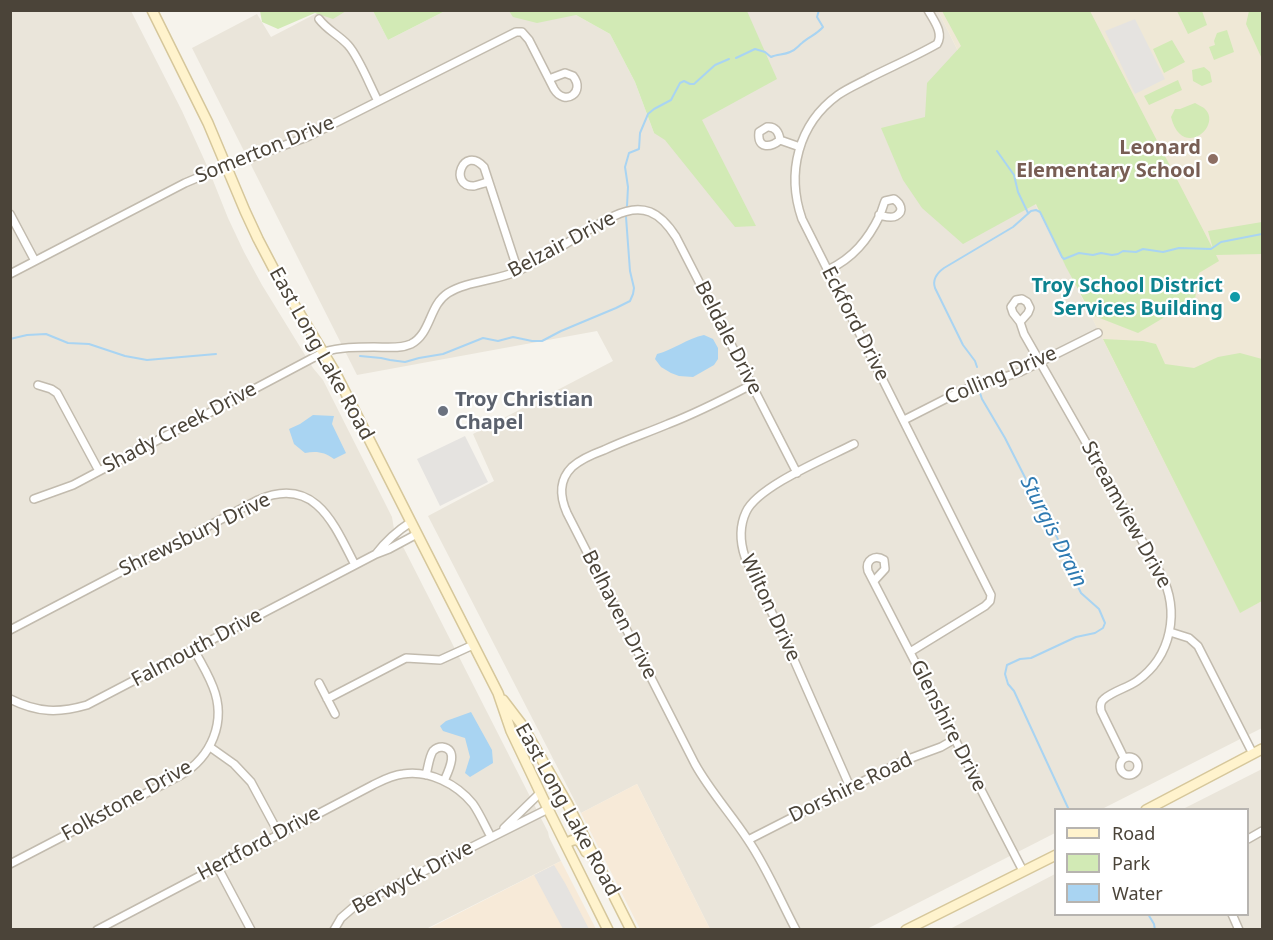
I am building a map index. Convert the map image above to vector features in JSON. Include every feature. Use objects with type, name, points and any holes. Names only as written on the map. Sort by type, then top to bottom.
[{"type":"main road","name":"East Long Lake Road","points":[[152,10],[204,114],[258,239],[324,352],[498,693],[511,731],[608,930]]},
{"type":"main road","name":"East Long Lake Road","points":[[498,693],[522,725],[570,809],[631,930]]},
{"type":"main road","points":[[1150,808],[1263,749]]},
{"type":"main road","points":[[528,767],[531,762],[538,762],[561,804],[566,809],[570,809]]},
{"type":"main road","points":[[566,844],[573,840],[580,842],[626,930]]},
{"type":"main road","points":[[907,929],[1054,856]]},
{"type":"street","name":"Eckford Drive","points":[[910,652],[985,606],[990,601],[991,595],[802,219],[796,200],[795,173],[800,147],[807,130],[816,117],[838,95],[937,44],[940,34],[928,10]]},
{"type":"street","points":[[319,19],[352,50],[378,101]]},
{"type":"street","name":"Somerton Drive","points":[[10,274],[185,183],[299,140],[510,34],[522,32],[529,40],[549,79]]},
{"type":"street","points":[[780,140],[800,147]]},
{"type":"street","points":[[488,182],[474,186],[466,184],[460,178],[462,166],[468,161],[477,161],[484,167],[518,271]]},
{"type":"street","name":"Belzair Drive","points":[[324,352],[354,347],[408,345],[419,338],[436,305],[457,288],[518,271],[618,213],[637,210],[650,212]]},
{"type":"street","name":"Beldale Drive","points":[[650,212],[667,223],[676,237],[797,473]]},
{"type":"street","points":[[10,214],[35,261]]},
{"type":"street","points":[[828,270],[854,253],[865,240],[879,215]]},
{"type":"street","name":"Streamview Drive","points":[[1020,322],[1040,363],[1165,581],[1169,594],[1170,632],[1164,650],[1149,670],[1134,683],[1106,698],[1101,704],[1103,717],[1124,758]]},
{"type":"street","name":"Colling Drive","points":[[904,420],[963,390],[1010,376],[1040,363],[1098,333]]},
{"type":"street","name":"Shady Creek Drive","points":[[34,499],[64,489],[324,352]]},
{"type":"street","points":[[38,385],[57,393],[99,471]]},
{"type":"street","name":"Belhaven Drive","points":[[751,385],[693,414],[589,457],[571,468],[565,477],[561,498],[695,764],[748,840],[796,930]]},
{"type":"street","name":"Wilton Drive","points":[[850,787],[787,644],[749,567],[742,549],[740,530],[749,506],[763,493],[854,444]]},
{"type":"street","name":"Shrewsbury Drive","points":[[10,630],[273,494],[291,494],[309,499],[318,505],[333,523],[355,565]]},
{"type":"street","name":"Falmouth Drive","points":[[376,554],[386,541],[411,522]]},
{"type":"street","name":"Falmouth Drive","points":[[10,699],[25,706],[59,711],[97,701],[417,534]]},
{"type":"street","name":"Glenshire Drive","points":[[874,581],[1023,871]]},
{"type":"street","points":[[1170,632],[1185,637],[1198,646],[1253,754]]},
{"type":"street","points":[[327,699],[406,658],[440,660],[473,645]]},
{"type":"street","name":"Folkstone Drive","points":[[10,864],[196,765],[210,747],[217,730],[218,706],[214,689],[194,650]]},
{"type":"street","points":[[319,683],[335,714]]},
{"type":"street","name":"Dorshire Road","points":[[748,840],[910,757],[941,747],[955,739]]},
{"type":"street","points":[[210,747],[234,764],[251,782],[279,834]]},
{"type":"street","points":[[426,775],[433,752],[444,747],[450,751],[452,758],[444,781]]},
{"type":"street","name":"Hertford Drive","points":[[97,930],[391,777],[412,773],[444,781],[469,800],[494,835]]},
{"type":"street","name":"Berwyck Drive","points":[[494,835],[540,793]]},
{"type":"street","name":"Berwyck Drive","points":[[334,930],[341,918],[356,905],[548,809]]},
{"type":"street","points":[[1249,838],[1263,831]]},
{"type":"street","points":[[218,866],[251,930]]},
{"type":"street","points":[[1232,916],[1239,930]]},
{"type":"shaded area","points":[[10,11],[131,11],[182,111],[244,252],[313,368],[323,380],[392,517],[394,529],[561,861],[426,929],[11,929]]},
{"type":"shaded area","points":[[321,11],[373,11],[388,40],[445,11],[564,11],[610,34],[635,82],[654,133],[744,11],[938,11],[1240,612],[1262,601],[1262,728],[1104,808],[1054,808],[1054,834],[867,929],[710,929],[637,784],[581,813],[428,516],[494,481],[473,434],[613,361],[597,331],[357,375],[192,48],[257,14],[271,37]]},
{"type":"shaded area","points":[[938,11],[1262,11],[1262,601],[1240,613]]},
{"type":"shaded area","points":[[1135,19],[1165,79],[1135,94],[1105,31]]},
{"type":"shaded area","points":[[465,436],[488,482],[440,506],[417,459]]},
{"type":"shaded area","points":[[1262,769],[1262,929],[948,930],[1054,875],[1054,916],[1249,916],[1249,808],[1185,808]]},
{"type":"shaded area","points":[[637,784],[710,929],[640,929],[581,813]]},
{"type":"shaded area","points":[[561,861],[596,929],[426,930]]},
{"type":"shaded area","points":[[554,865],[589,929],[563,929],[534,875]]},
{"type":"green space","points":[[260,10],[346,11],[333,19],[315,13],[278,29],[262,22]]},
{"type":"green space","points":[[373,11],[445,11],[388,40]]},
{"type":"green space","points":[[509,11],[747,11],[777,79],[702,120],[756,226],[735,227],[665,140],[654,133],[635,82],[610,34],[576,15],[537,23],[513,17]]},
{"type":"green space","points":[[942,11],[1090,11],[1213,249],[1208,231],[1262,222],[1262,254],[1216,255],[1219,261],[1199,273],[1195,299],[1138,333],[1092,315],[1036,204],[963,244],[922,208],[903,180],[881,128],[925,117],[927,83],[961,46]]},
{"type":"green space","points":[[1177,11],[1202,11],[1207,25],[1188,34]]},
{"type":"green space","points":[[1249,11],[1262,11],[1262,59],[1246,24]]},
{"type":"green space","points":[[1227,30],[1234,52],[1214,60],[1209,47],[1215,45],[1217,33]]},
{"type":"green space","points":[[1172,40],[1185,62],[1164,73],[1153,49]]},
{"type":"green space","points":[[1204,67],[1210,72],[1212,82],[1202,86],[1193,81],[1192,70]]},
{"type":"green space","points":[[1178,80],[1182,90],[1149,105],[1144,96]]},
{"type":"green space","points":[[1195,103],[1204,108],[1209,115],[1209,123],[1199,135],[1192,138],[1184,137],[1176,130],[1171,117],[1175,109]]},
{"type":"green space","points":[[1103,339],[1156,344],[1165,364],[1194,368],[1218,357],[1240,353],[1262,359],[1262,601],[1240,613]]},
{"type":"water","points":[[704,335],[713,339],[718,348],[718,359],[714,365],[693,377],[671,373],[661,367],[655,359],[657,354]]},
{"type":"water","points":[[313,415],[334,416],[332,424],[346,453],[334,459],[320,453],[305,453],[294,444],[289,429]]},
{"type":"water","points":[[471,712],[492,750],[493,763],[470,777],[465,773],[470,757],[465,738],[443,731],[440,726],[446,721]]},
{"type":"waterway","points":[[736,58],[755,49],[771,57],[794,50],[823,27],[817,17],[819,10]]},
{"type":"waterway","points":[[627,206],[628,187],[625,167],[629,153],[639,149],[640,133],[648,114],[671,100],[680,83],[684,81],[694,84],[715,65],[729,59]]},
{"type":"waterway","points":[[997,151],[1014,175],[1018,192],[1028,213]]},
{"type":"waterway","name":"Sturgis Drain","points":[[977,367],[963,345],[935,288],[935,279],[944,268],[1013,227],[1031,211],[1040,212],[1064,259],[1079,253],[1112,255],[1123,251],[1136,252],[1143,249],[1163,252],[1179,248],[1211,249],[1221,242],[1262,234]]},
{"type":"waterway","points":[[360,356],[405,362],[443,354],[483,338],[498,341],[513,337],[542,341],[630,301],[634,288],[630,271],[626,217]]},
{"type":"waterway","points":[[10,339],[46,334],[68,343],[89,344],[125,356],[147,360],[216,354]]},
{"type":"waterway","name":"Sturgis Drain","points":[[980,393],[1048,519],[1081,593],[1099,609],[1105,623],[1103,628],[1095,633],[1076,637],[1031,658],[1020,659],[1007,665],[1005,674],[1068,808]]},
{"type":"waterway","name":"Sturgis Drain","points":[[1149,916],[1155,930]]},
{"type":"place","name":"Leonard Elementary School","points":[[1213,159]]},
{"type":"place","name":"Troy School District Services Building","points":[[1235,297]]},
{"type":"place","name":"Troy Christian Chapel","points":[[443,411]]}]
